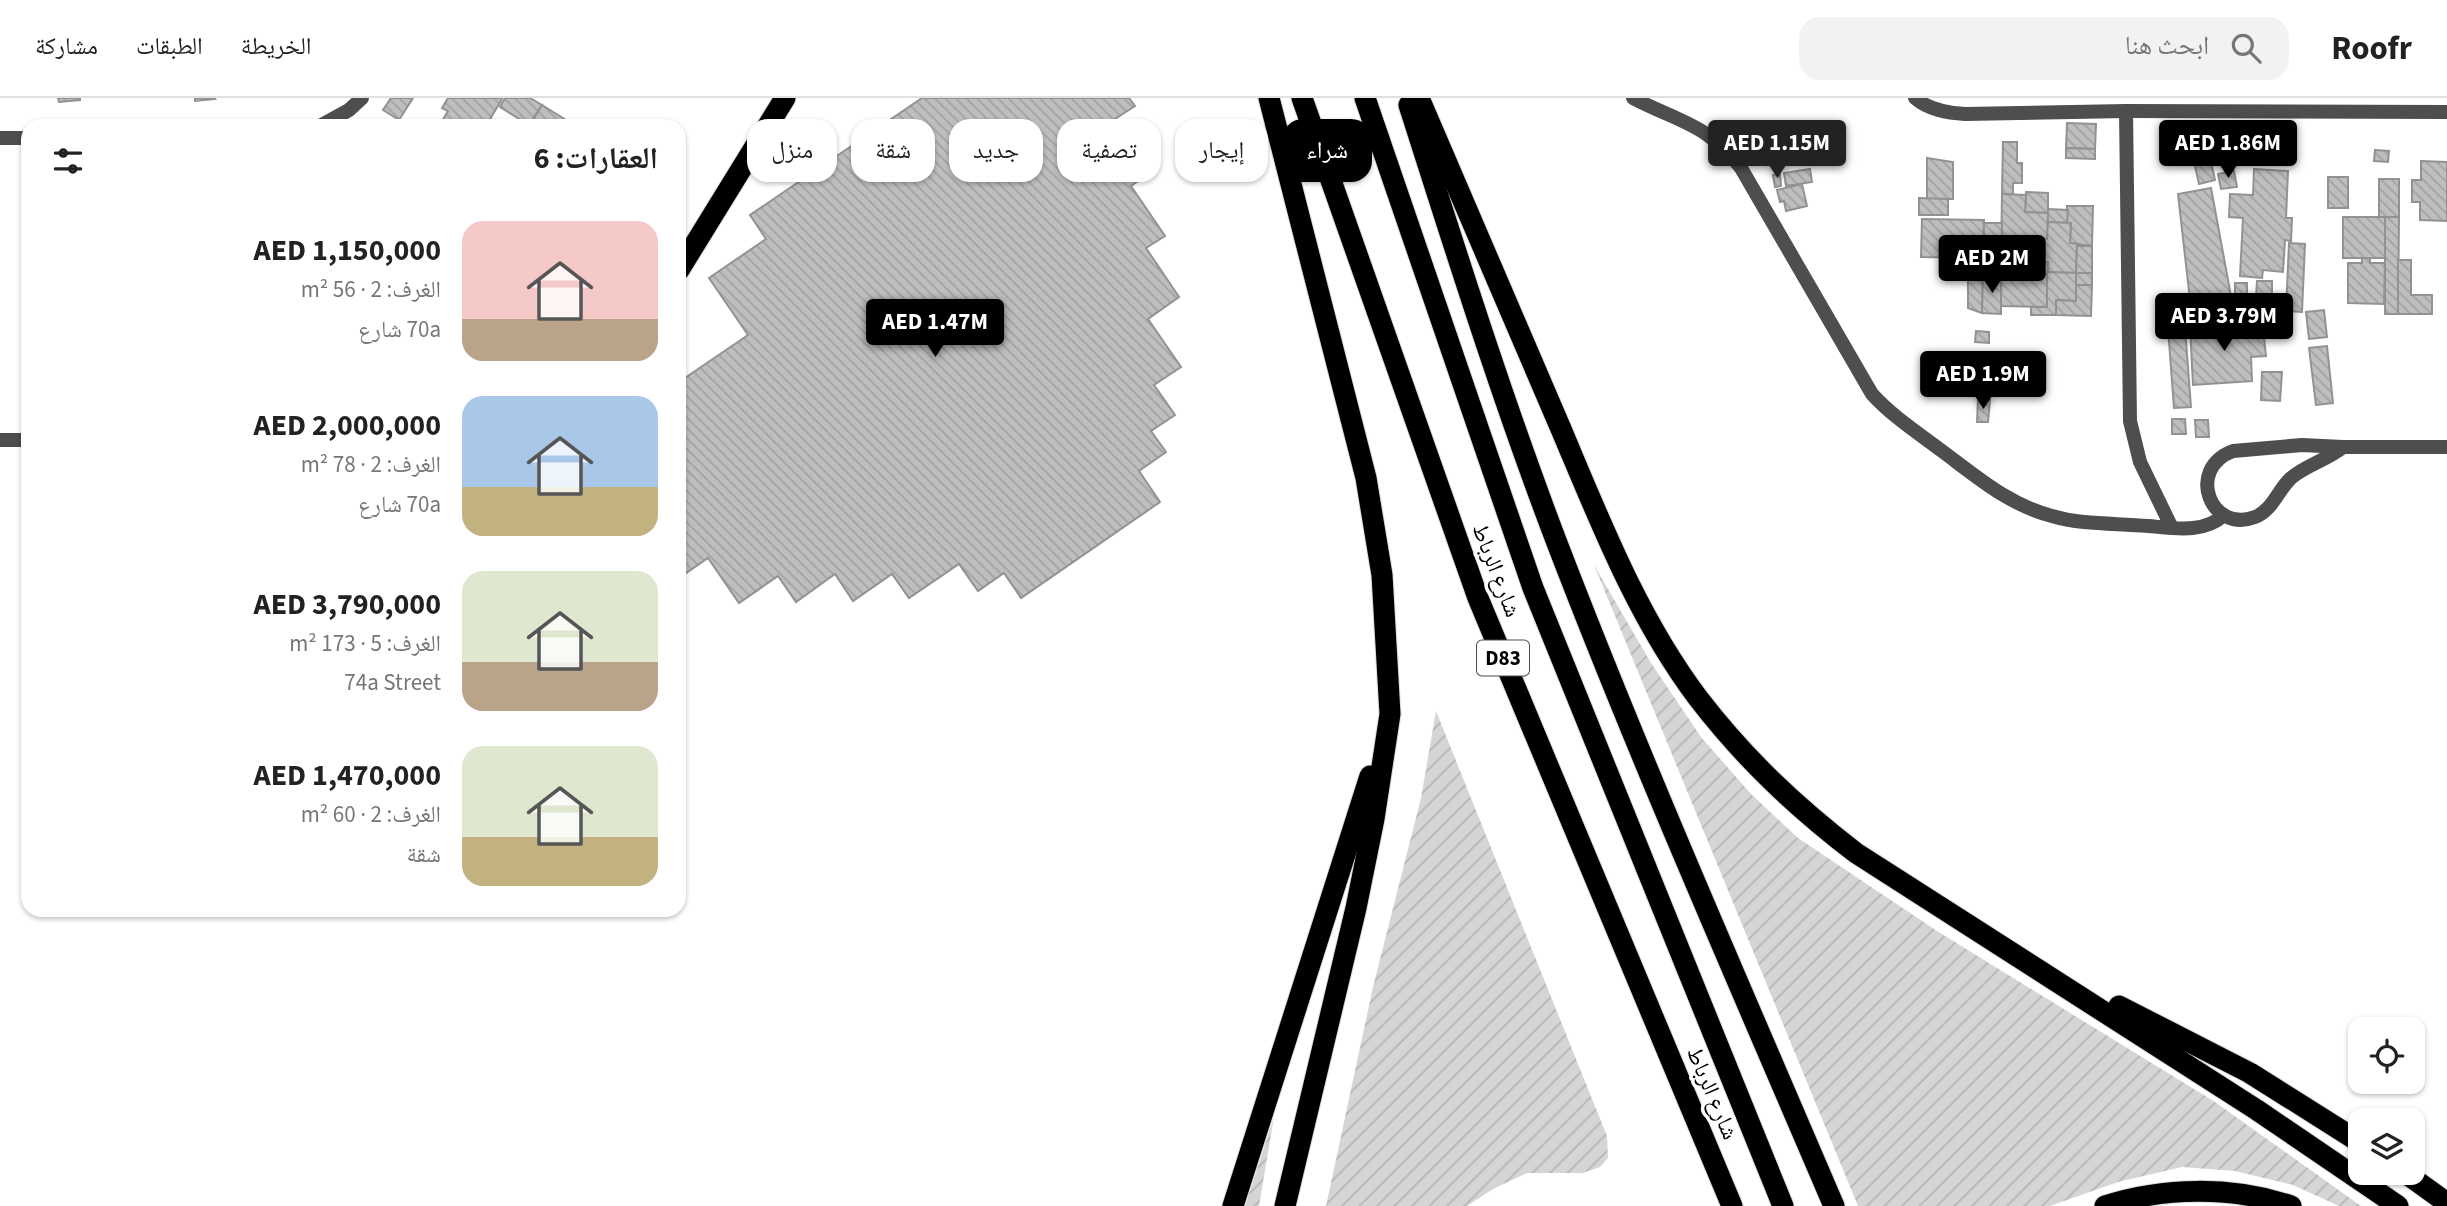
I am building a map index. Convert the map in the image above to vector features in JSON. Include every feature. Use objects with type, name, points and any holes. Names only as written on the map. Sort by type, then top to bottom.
[{"type":"highway","points":[[686,259],[785,98]]},
{"type":"highway","points":[[1269,98],[1366,478],[1382,575],[1390,714],[1374,819],[1356,908],[1285,1206]]},
{"type":"highway","name":"شارع الرباط","points":[[1302,98],[1478,598],[1732,1206]]},
{"type":"highway","name":"شارع الرباط","points":[[1365,98],[1533,588],[1783,1206]]},
{"type":"highway","points":[[1406,98],[1484,336],[1556,541],[1634,740],[1834,1206]]},
{"type":"highway","points":[[1419,98],[1609,540],[1665,648],[1696,695],[1731,739],[1812,818],[1856,853],[2224,1088],[2398,1206]]},
{"type":"highway","points":[[1233,1206],[1390,714]]},
{"type":"highway","points":[[1990,939],[2250,1073],[2348,1135]]},
{"type":"highway","points":[[2422,1185],[2447,1203]]},
{"type":"highway","points":[[2105,1206],[2143,1196],[2178,1192],[2249,1196],[2291,1206]]},
{"type":"street","points":[[333,119],[349,110],[362,98]]},
{"type":"street","points":[[1633,98],[1711,135],[1728,150],[1741,168],[1861,379],[1878,400],[1898,418],[2002,496],[2027,509],[2054,517],[2203,527],[2224,516]]},
{"type":"street","points":[[1915,98],[1933,109],[1949,113],[2135,107],[2447,112]]},
{"type":"street","points":[[2135,107],[2130,421],[2140,462],[2172,527]]},
{"type":"street","points":[[0,138],[21,138]]},
{"type":"street","points":[[0,440],[21,440]]},
{"type":"street","points":[[2343,447],[2292,477],[2262,514],[2243,520],[2224,516],[2211,502],[2207,484],[2211,467],[2224,454],[2233,451],[2302,445],[2447,447]]},
{"type":"shaded area","points":[[1594,565],[1651,663],[1701,737],[1751,794],[1798,838],[1937,931],[2215,1102],[2361,1206],[2339,1206],[2293,1185],[2235,1171],[2182,1167],[2118,1182],[2050,1206],[1858,1206]]},
{"type":"shaded area","points":[[1436,711],[1607,1136],[1608,1158],[1600,1167],[1583,1173],[1527,1173],[1493,1189],[1467,1206],[1326,1206],[1373,987],[1421,798]]},
{"type":"shaded area","points":[[1274,1117],[1259,1206],[1245,1206]]},
{"type":"building","points":[[58,98],[80,98],[80,100],[59,102]]},
{"type":"building","points":[[195,98],[214,98],[215,99],[195,101]]},
{"type":"building","points":[[391,98],[413,98],[400,119],[383,110]]},
{"type":"building","points":[[448,98],[502,99],[490,119],[443,119],[448,111],[442,108]]},
{"type":"building","points":[[505,98],[530,98],[542,105],[533,119],[519,119],[500,107]]},
{"type":"building","points":[[922,98],[1129,98],[1135,106],[1115,119],[1057,119],[1057,182],[1137,182],[1131,186],[1165,236],[1146,248],[1179,297],[1148,319],[1181,367],[1154,385],[1175,415],[1151,431],[1166,452],[1139,471],[1160,502],[1021,598],[1004,573],[978,591],[959,564],[909,598],[892,574],[853,601],[835,574],[796,602],[778,576],[739,603],[708,558],[686,573],[686,377],[748,335],[709,278],[766,239],[750,215],[799,182],[837,182],[837,156],[851,146],[851,182],[935,182],[935,119],[891,119]]},
{"type":"building","points":[[542,105],[564,119],[534,119]]},
{"type":"building","points":[[2067,123],[2096,124],[2095,149],[2066,148]]},
{"type":"building","points":[[2003,142],[2017,142],[2017,163],[2022,163],[2022,183],[2013,183],[2013,195],[2002,194]]},
{"type":"building","points":[[2066,148],[2095,149],[2095,159],[2066,158]]},
{"type":"building","points":[[2375,150],[2389,151],[2388,162],[2374,161]]},
{"type":"building","points":[[1927,158],[1953,162],[1953,199],[1927,199]]},
{"type":"building","points":[[2421,161],[2447,162],[2447,221],[2420,220],[2420,202],[2412,202],[2412,180],[2421,180]]},
{"type":"building","points":[[2211,162],[2215,180],[2199,184],[2195,166]]},
{"type":"building","points":[[1810,169],[1812,182],[1786,186],[1784,173]]},
{"type":"building","points":[[2254,169],[2288,171],[2286,218],[2292,218],[2291,241],[2285,240],[2283,272],[2263,270],[2262,278],[2240,276],[2243,218],[2229,217],[2230,194],[2253,195]]},
{"type":"building","points":[[2234,171],[2237,187],[2221,189],[2218,174]]},
{"type":"building","points":[[1780,174],[1781,186],[1775,187],[1773,175]]},
{"type":"building","points":[[2328,177],[2348,177],[2348,208],[2328,208]]},
{"type":"building","points":[[2379,179],[2399,179],[2399,217],[2379,217]]},
{"type":"building","points":[[1802,184],[1807,206],[1786,211],[1784,201],[1780,202],[1777,190]]},
{"type":"building","points":[[2211,188],[2231,296],[2190,300],[2178,194]]},
{"type":"building","points":[[2026,192],[2048,193],[2048,213],[2025,212]]},
{"type":"building","points":[[2002,194],[2026,195],[2025,212],[2048,213],[2047,239],[2025,239],[2025,262],[2001,261]]},
{"type":"building","points":[[1919,198],[1948,199],[1948,215],[1919,215]]},
{"type":"building","points":[[2067,206],[2093,206],[2092,246],[2070,243],[2071,223],[2067,223]]},
{"type":"building","points":[[2048,209],[2068,210],[2067,223],[2048,222]]},
{"type":"building","points":[[2343,217],[2385,217],[2385,258],[2343,258]]},
{"type":"building","points":[[2385,217],[2399,217],[2398,314],[2385,314]]},
{"type":"building","points":[[1922,219],[1984,220],[1983,258],[1921,257]]},
{"type":"building","points":[[2048,222],[2071,223],[2070,243],[2077,244],[2076,273],[2047,272],[2048,262],[2025,262],[2025,239],[2047,239]]},
{"type":"building","points":[[1984,223],[2002,223],[2001,277],[1983,277]]},
{"type":"building","points":[[2289,243],[2305,244],[2302,312],[2286,311]]},
{"type":"building","points":[[2077,246],[2092,246],[2092,273],[2076,273]]},
{"type":"building","points":[[2362,258],[2370,258],[2370,263],[2385,263],[2384,304],[2348,303],[2348,263],[2362,263]]},
{"type":"building","points":[[2398,260],[2411,260],[2411,295],[2432,295],[2432,314],[2398,314]]},
{"type":"building","points":[[2001,261],[2048,262],[2047,307],[2001,306]]},
{"type":"building","points":[[1968,265],[1983,265],[1982,313],[1968,308]]},
{"type":"building","points":[[2047,272],[2076,273],[2076,301],[2056,300],[2056,315],[2031,315],[2031,307],[2047,307]]},
{"type":"building","points":[[2076,273],[2092,273],[2092,285],[2076,285]]},
{"type":"building","points":[[1983,277],[2001,277],[2001,314],[1982,313]]},
{"type":"building","points":[[2257,281],[2272,281],[2272,297],[2256,297]]},
{"type":"building","points":[[2235,283],[2247,283],[2247,298],[2284,298],[2284,313],[2235,313]]},
{"type":"building","points":[[2076,285],[2092,285],[2091,316],[2056,315],[2056,300],[2076,301]]},
{"type":"building","points":[[2324,310],[2327,337],[2309,339],[2306,312]]},
{"type":"building","points":[[2184,314],[2191,407],[2174,408],[2167,315]]},
{"type":"building","points":[[2248,322],[2249,338],[2264,337],[2266,356],[2251,357],[2252,381],[2193,385],[2190,326]]},
{"type":"building","points":[[1976,331],[1989,332],[1989,343],[1975,342]]},
{"type":"building","points":[[2327,346],[2333,403],[2316,405],[2309,348]]},
{"type":"building","points":[[2262,372],[2282,372],[2280,401],[2261,400]]},
{"type":"building","points":[[1978,399],[1990,400],[1988,422],[1977,422]]},
{"type":"building","points":[[2172,419],[2185,419],[2186,434],[2172,434]]},
{"type":"building","points":[[2195,420],[2208,420],[2209,437],[2196,437]]}]
